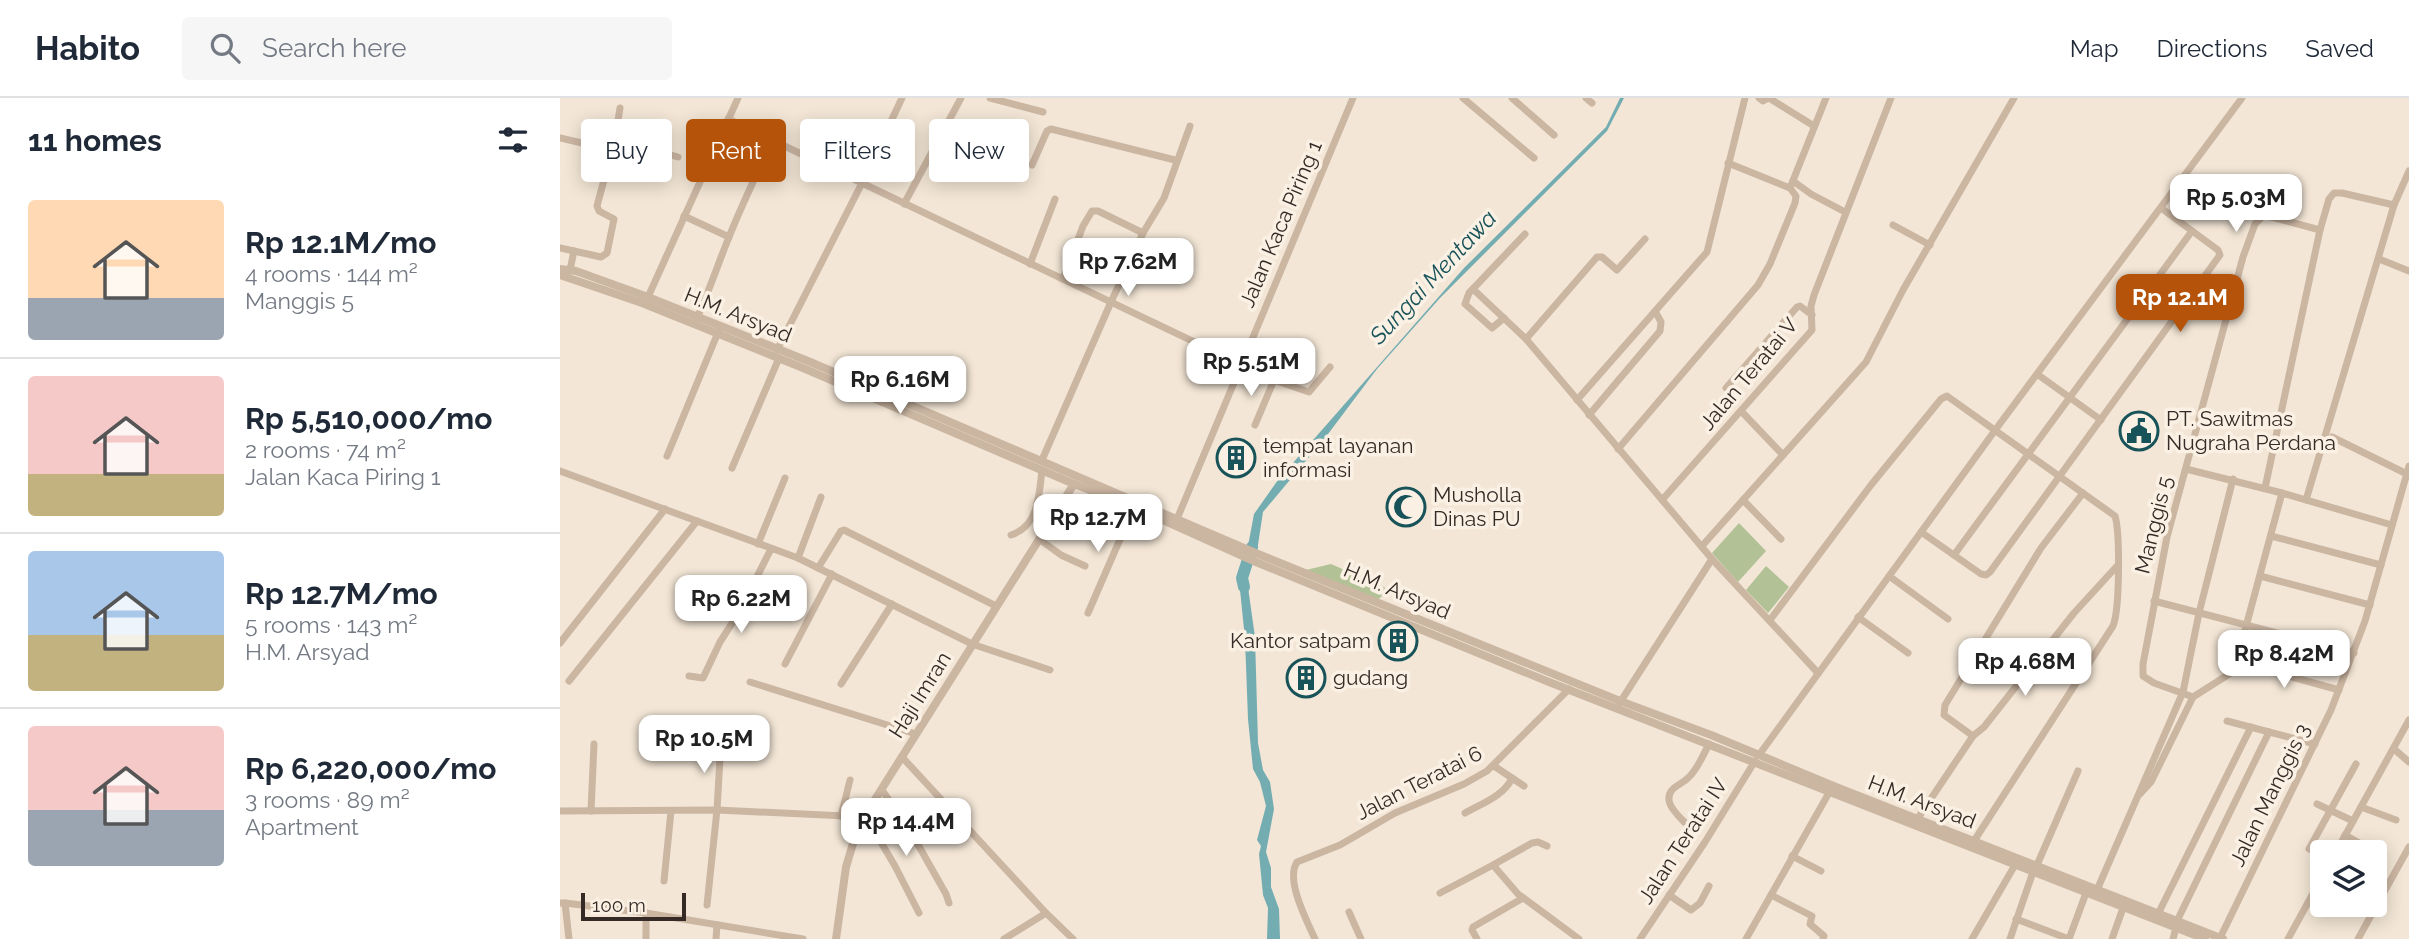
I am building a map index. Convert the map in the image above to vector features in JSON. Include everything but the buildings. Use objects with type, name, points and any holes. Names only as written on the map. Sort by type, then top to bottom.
[{"type":"street","points":[[728,119],[738,98]]},
{"type":"street","points":[[732,468],[778,354],[902,98]]},
{"type":"street","points":[[904,204],[961,98]]},
{"type":"street","points":[[990,98],[1044,112]]},
{"type":"street","points":[[1029,109],[1034,98]]},
{"type":"street","name":"Jalan Kaca Piring 1","points":[[1177,519],[1353,98]]},
{"type":"street","points":[[1463,98],[1534,158]]},
{"type":"street","points":[[1512,98],[1554,135]]},
{"type":"street","points":[[1577,400],[1707,252],[1745,98]]},
{"type":"street","points":[[1759,98],[1763,101],[1768,98],[1814,126]]},
{"type":"street","points":[[1618,449],[1758,285],[1770,264],[1795,203],[1796,196],[1791,184],[1826,98]]},
{"type":"street","name":"Jalan Teratai V","points":[[1662,500],[1812,330],[1814,295],[1891,98]]},
{"type":"street","points":[[1702,546],[1866,362],[1903,290],[2014,98]]},
{"type":"street","name":"Jalan Teratai IV","points":[[1640,939],[1757,758],[1996,429],[2242,98]]},
{"type":"street","points":[[618,119],[620,108]]},
{"type":"street","points":[[1042,460],[1111,302],[1143,233],[1167,190],[1175,160],[1189,126]]},
{"type":"street","points":[[1032,165],[1047,131],[1051,128],[1175,160]]},
{"type":"street","points":[[560,138],[581,143]]},
{"type":"street","points":[[786,149],[1274,380],[1308,393],[1329,367]]},
{"type":"street","points":[[672,155],[678,157]]},
{"type":"street","points":[[1728,163],[1791,184],[1845,212]]},
{"type":"street","points":[[2306,500],[2393,205],[2409,171]]},
{"type":"street","points":[[560,248],[601,257],[607,253],[614,219],[599,211],[597,206],[603,182]]},
{"type":"street","points":[[648,298],[700,182]]},
{"type":"street","points":[[697,318],[754,182]]},
{"type":"street","points":[[2265,488],[2320,230],[2329,200],[2334,193],[2393,205]]},
{"type":"street","points":[[1030,264],[1055,198]]},
{"type":"street","points":[[1921,532],[1981,574],[1988,574],[2220,255],[2218,250],[2161,208]]},
{"type":"street","points":[[1063,279],[1083,226],[1092,211],[1098,211],[1143,233]]},
{"type":"street","name":"Manggis 5","points":[[2193,697],[2154,683],[2143,676],[2144,655],[2167,537],[2243,257],[2258,218],[2264,215],[2320,230]]},
{"type":"street","points":[[684,216],[729,237]]},
{"type":"street","points":[[1893,225],[1930,245]]},
{"type":"street","points":[[1954,555],[2192,231]]},
{"type":"street","points":[[1504,318],[1492,328],[1465,304],[1466,298],[1525,234]]},
{"type":"street","points":[[1526,339],[1597,257],[1602,257],[1617,270],[1646,239]]},
{"type":"street","points":[[570,270],[574,251]]},
{"type":"street","points":[[2379,259],[2409,271]]},
{"type":"street","name":"H.M. Arsyad","points":[[560,269],[570,270],[648,298],[720,330]]},
{"type":"street","name":"H.M. Arsyad","points":[[560,275],[720,330],[975,436],[1042,460],[1177,519],[1257,558],[1569,689],[1619,704],[1709,744],[1757,758],[1830,791],[2001,855],[2123,908],[2222,938]]},
{"type":"street","points":[[1473,289],[1526,339],[1712,559],[1818,673]]},
{"type":"street","points":[[1726,388],[1797,307],[1812,315]]},
{"type":"street","points":[[1589,415],[1660,331],[1661,322],[1655,311]]},
{"type":"street","points":[[667,456],[720,330]]},
{"type":"street","points":[[2037,374],[2101,420]]},
{"type":"street","points":[[1255,425],[1274,380]]},
{"type":"street","points":[[1770,620],[1871,485],[1941,398],[1947,396],[2115,516],[2118,529],[2117,610],[2113,626],[1975,842]]},
{"type":"street","points":[[1742,412],[1783,455]]},
{"type":"street","name":"H.M. Arsyad","points":[[975,436],[1074,484],[1243,551]]},
{"type":"street","points":[[2332,437],[2408,470]]},
{"type":"street","points":[[2186,469],[2233,479],[2392,524]]},
{"type":"street","points":[[1012,535],[1022,532],[1030,523],[1037,503],[1042,470]]},
{"type":"street","name":"Jalan Manggis 3","points":[[2222,938],[2315,744],[2354,653],[2408,470]]},
{"type":"street","points":[[560,471],[798,558],[972,644],[1050,670]]},
{"type":"street","points":[[758,544],[785,478]]},
{"type":"street","points":[[2096,890],[2183,692],[2199,613],[2233,479]]},
{"type":"street","name":"Haji Imran","points":[[836,939],[846,867],[855,837],[916,734],[1074,484]]},
{"type":"street","points":[[1973,736],[1944,715],[1945,705],[2041,548],[2083,493]]},
{"type":"street","points":[[2140,794],[2151,782],[2193,697],[2233,673],[2282,493]]},
{"type":"street","points":[[798,558],[821,497]]},
{"type":"street","points":[[1743,500],[1781,539]]},
{"type":"street","points":[[1037,503],[1056,512]]},
{"type":"street","points":[[1088,612],[1134,507]]},
{"type":"street","points":[[560,643],[666,509]]},
{"type":"street","points":[[569,681],[696,521]]},
{"type":"street","points":[[818,568],[844,530],[996,606]]},
{"type":"street","points":[[2271,536],[2381,565]]},
{"type":"street","points":[[1039,539],[1067,558],[1085,566]]},
{"type":"street","points":[[689,676],[703,678],[771,549]]},
{"type":"street","name":"H.M. Arsyad","points":[[1257,558],[1619,704],[1918,818],[1975,842],[2015,865],[2035,869],[2158,914],[2205,939]]},
{"type":"street","points":[[1619,704],[1712,559]]},
{"type":"street","points":[[1918,818],[1973,736],[1984,727],[2074,613],[2117,566]]},
{"type":"street","points":[[785,664],[832,574]]},
{"type":"street","points":[[1889,576],[1948,619]]},
{"type":"street","points":[[2260,576],[2370,605]]},
{"type":"street","points":[[2154,601],[2354,653]]},
{"type":"street","points":[[841,684],[892,604]]},
{"type":"street","points":[[1858,617],[1908,653]]},
{"type":"street","points":[[2237,662],[2339,690]]},
{"type":"street","points":[[750,682],[916,734]]},
{"type":"street","name":"Jalan Teratai 6","points":[[1315,939],[1300,907],[1293,874],[1294,865],[1303,858],[1340,845],[1395,813],[1464,784],[1494,766],[1569,689]]},
{"type":"street","points":[[2342,840],[2409,720]]},
{"type":"street","points":[[2227,721],[2315,744]]},
{"type":"street","points":[[2158,914],[2251,727]]},
{"type":"street","points":[[2172,939],[2269,732]]},
{"type":"street","points":[[707,905],[721,741]]},
{"type":"street","points":[[591,811],[594,744]]},
{"type":"street","points":[[1687,825],[1669,804],[1668,797],[1672,789],[1684,782],[1695,770],[1709,744]]},
{"type":"street","points":[[2394,748],[2409,762]]},
{"type":"street","points":[[902,757],[1073,939]]},
{"type":"street","points":[[2309,849],[2356,764]]},
{"type":"street","points":[[1494,766],[1524,786]]},
{"type":"street","points":[[2010,939],[2035,869],[2078,771]]},
{"type":"street","points":[[1465,813],[1494,797],[1509,785],[1512,778]]},
{"type":"street","points":[[841,816],[850,780]]},
{"type":"street","points":[[882,790],[908,827],[949,904]]},
{"type":"street","points":[[1746,939],[1830,791]]},
{"type":"street","points":[[2317,804],[2353,821]]},
{"type":"street","points":[[2361,807],[2396,820]]},
{"type":"street","points":[[560,811],[716,810],[866,817],[919,913]]},
{"type":"street","points":[[664,881],[671,811]]},
{"type":"street","points":[[2345,835],[2354,840]]},
{"type":"street","points":[[1440,892],[1532,843],[1538,842],[1547,846]]},
{"type":"street","points":[[2358,939],[2409,847]]},
{"type":"street","points":[[1793,856],[1821,871]]},
{"type":"street","points":[[1493,865],[1523,898],[1579,939]]},
{"type":"street","points":[[1972,939],[2015,865]]},
{"type":"street","points":[[1669,895],[1691,910],[1700,903],[1709,886]]},
{"type":"street","points":[[2016,919],[2050,936],[2069,939],[2086,893]]},
{"type":"street","points":[[1771,895],[1812,916],[1810,924],[1824,936],[1823,939]]},
{"type":"street","points":[[1477,939],[1473,927],[1523,898]]},
{"type":"street","points":[[2288,939],[2310,899]]},
{"type":"street","points":[[569,939],[563,903],[646,913],[803,939]]},
{"type":"street","points":[[2112,939],[2123,908]]},
{"type":"street","points":[[1349,912],[1362,939]]},
{"type":"street","points":[[646,913],[646,939]]},
{"type":"street","points":[[1003,939],[1046,913]]},
{"type":"street","points":[[716,939],[717,925]]},
{"type":"street","points":[[750,939],[757,931]]},
{"type":"green space","points":[[1739,523],[1766,551],[1738,582],[1712,553]]},
{"type":"green space","points":[[1331,564],[1390,590],[1377,600],[1306,570]]},
{"type":"green space","points":[[1766,566],[1789,587],[1768,613],[1746,590]]},
{"type":"water","name":"Sungai Mentawa","points":[[1620,98],[1624,98],[1607,131],[1440,298],[1377,369],[1325,438],[1263,512],[1257,551],[1248,546],[1254,514],[1278,480],[1464,268],[1606,127]]},
{"type":"water","points":[[1238,570],[1246,573],[1255,637],[1258,743],[1263,770],[1270,782],[1274,809],[1266,852],[1271,868],[1271,887],[1279,909],[1280,939],[1267,939],[1268,908],[1263,895],[1259,854],[1261,846],[1257,840],[1266,806],[1260,782],[1253,769]]},
{"type":"waterway","name":"Sungai Mentawa","points":[[1244,587],[1242,578],[1252,547]]},
{"type":"place","name":"PT. Sawitmas Nugraha Perdana","points":[[2139,431]]},
{"type":"place","name":"tempat layanan informasi","points":[[1236,458]]},
{"type":"place","name":"Musholla Dinas PU","points":[[1406,507]]},
{"type":"place","name":"Kantor satpam","points":[[1398,641]]},
{"type":"place","name":"gudang","points":[[1306,678]]}]
